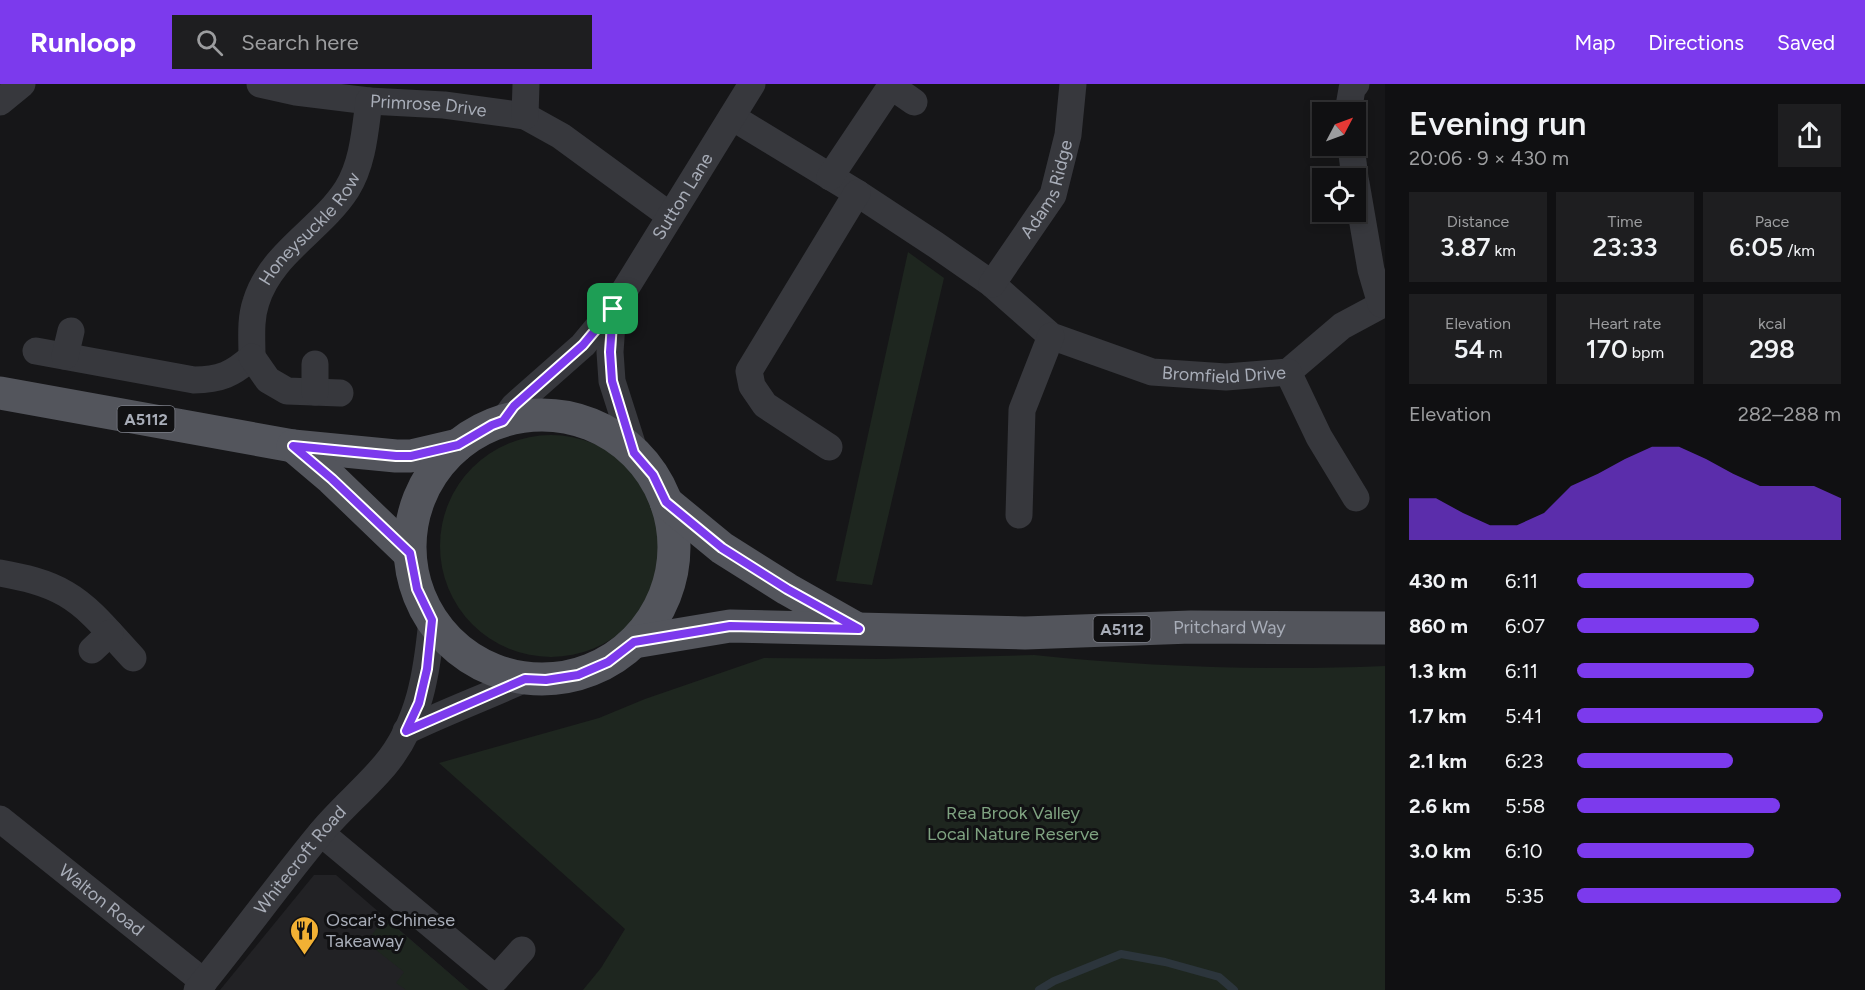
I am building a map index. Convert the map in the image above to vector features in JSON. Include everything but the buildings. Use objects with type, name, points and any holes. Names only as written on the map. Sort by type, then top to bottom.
[{"type":"main road","name":"A5112","points":[[0,393],[293,446],[403,456],[458,445]]},
{"type":"main road","points":[[531,415],[559,416],[587,423],[612,435],[634,453],[653,475],[666,502],[674,541],[670,580],[655,617],[634,642],[608,662],[578,675],[546,680],[525,679],[489,668],[467,656],[448,639],[432,620],[417,589],[410,553],[414,514],[431,476],[458,445],[503,421],[531,415]]},
{"type":"main road","name":"A5112","points":[[293,446],[332,479],[410,553]]},
{"type":"main road","name":"Pritchard Way","points":[[666,502],[722,548],[787,589],[859,629]]},
{"type":"main road","name":"Pritchard Way","points":[[634,642],[730,626],[1025,633],[1191,627],[1385,628]]},
{"type":"street","points":[[0,102],[22,84]]},
{"type":"street","name":"Primrose Drive","points":[[260,84],[296,92],[369,101],[444,105],[525,116],[561,136],[669,215]]},
{"type":"street","points":[[525,116],[526,84]]},
{"type":"street","name":"Sutton Lane","points":[[503,421],[514,406],[583,345],[613,309],[752,84]]},
{"type":"street","name":"Adams Ridge","points":[[992,284],[1053,195],[1068,135],[1073,84]]},
{"type":"street","points":[[1350,102],[1352,89],[1356,84]]},
{"type":"street","points":[[831,177],[891,86],[914,102]]},
{"type":"street","name":"Honeysuckle Row","points":[[252,357],[252,323],[256,302],[270,271],[291,246],[320,221],[347,188],[362,152],[369,101]]},
{"type":"street","points":[[732,117],[857,193],[992,284],[1051,336],[1022,410],[1019,515]]},
{"type":"street","points":[[829,447],[765,405],[752,386],[749,371],[857,193]]},
{"type":"street","points":[[1363,222],[1371,270],[1383,304]]},
{"type":"street","name":"Bromfield Drive","points":[[1051,336],[1152,372],[1226,377],[1288,372],[1342,326],[1383,304]]},
{"type":"street","name":"Sutton Lane","points":[[613,309],[610,352],[612,381],[634,453]]},
{"type":"street","points":[[36,351],[68,344],[194,380],[213,380],[237,370],[252,357],[268,380],[287,391],[328,393],[315,364]]},
{"type":"street","points":[[1288,372],[1319,437],[1356,498]]},
{"type":"street","points":[[0,573],[27,578],[66,594],[90,613],[101,642],[133,658]]},
{"type":"street","name":"Whitecroft Road","points":[[200,986],[321,833],[386,764],[406,731],[419,703],[427,669],[432,620]]},
{"type":"street","points":[[406,731],[525,679]]},
{"type":"street","name":"Walton Road","points":[[0,819],[200,986]]},
{"type":"street","points":[[321,833],[496,979],[522,950]]},
{"type":"shaded area","points":[[314,875],[336,875],[469,990],[220,990]]},
{"type":"green space","points":[[908,252],[944,278],[872,585],[836,581]]},
{"type":"green space","points":[[551,435],[583,440],[593,444],[612,454],[629,468],[643,485],[653,504],[657,514],[662,546],[657,578],[653,588],[643,607],[629,624],[612,638],[593,648],[583,652],[551,657],[519,652],[509,648],[490,638],[473,624],[459,607],[449,588],[445,578],[440,546],[445,514],[449,504],[459,485],[473,468],[490,454],[509,444],[519,440]]},
{"type":"green space","name":"Rea Brook Valley Local Nature Reserve","points":[[1034,655],[1210,667],[1385,666],[1385,990],[583,990],[601,968],[625,929],[439,763],[599,718],[645,699],[764,658],[882,659]]},
{"type":"green space","points":[[385,918],[469,990],[406,990],[396,983],[404,972],[366,942]]},
{"type":"waterway","points":[[1039,990],[1054,981],[1121,954],[1165,962],[1219,977],[1234,990]]},
{"type":"place","name":"Oscar's Chinese Takeaway","points":[[305,956]]},
{"type":"route","points":[[613,309],[610,352],[612,381],[634,453],[653,475],[666,502],[722,548],[787,589],[859,629],[730,626],[634,642],[608,662],[578,675],[546,680],[525,679],[406,731],[419,703],[427,669],[432,620],[417,589],[410,553],[369,517],[332,479],[293,446],[411,456],[458,445],[503,421],[514,406],[583,345],[613,309]]}]
